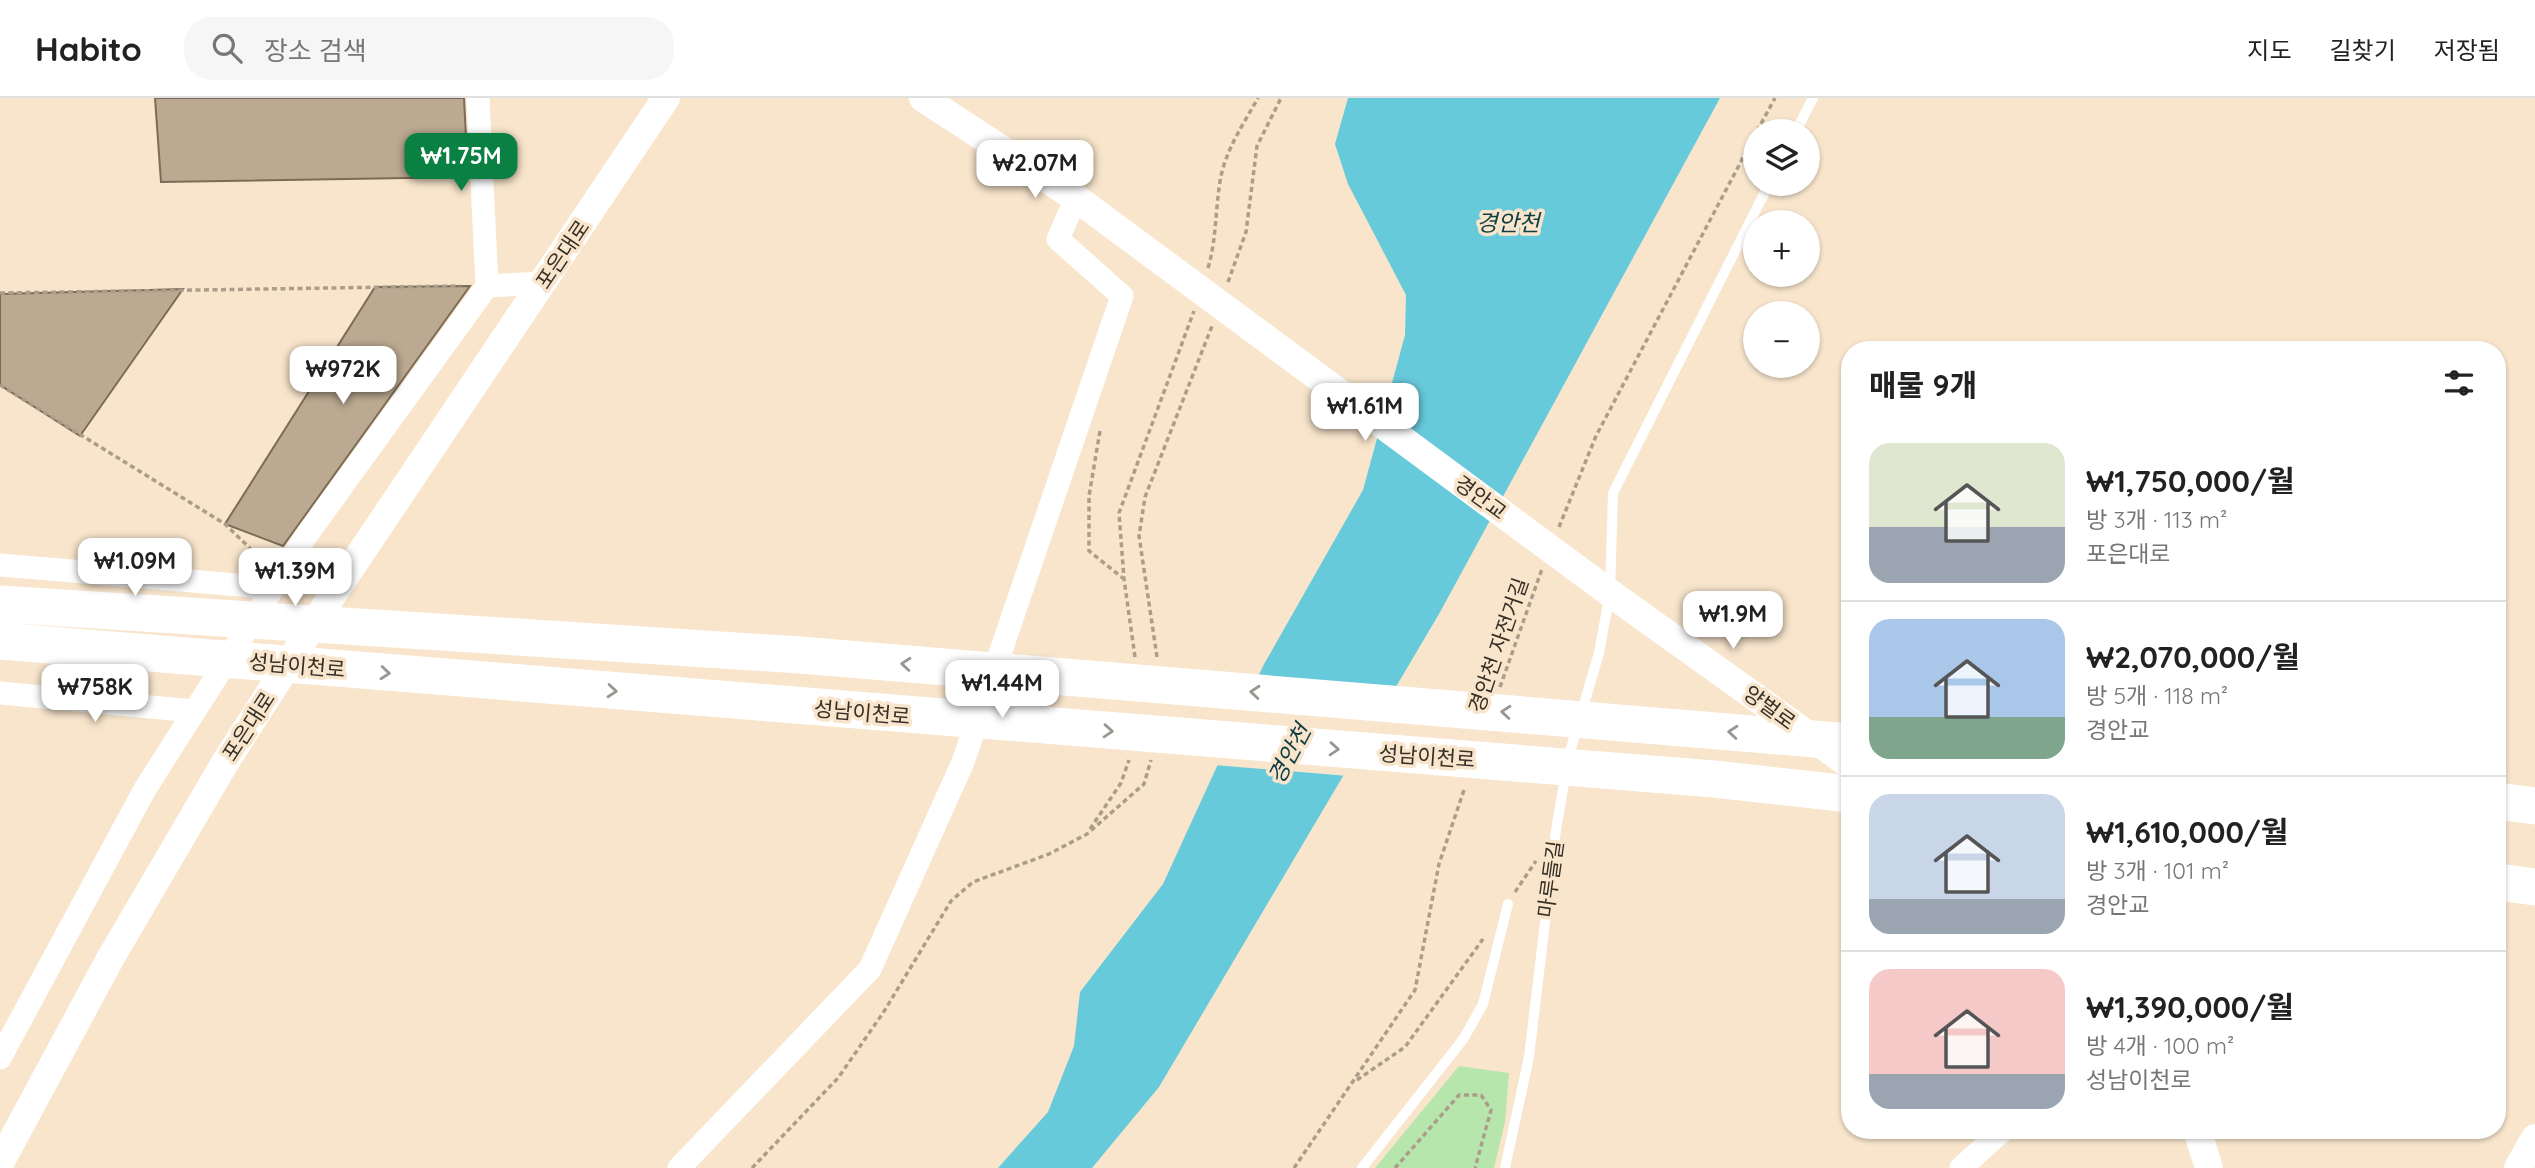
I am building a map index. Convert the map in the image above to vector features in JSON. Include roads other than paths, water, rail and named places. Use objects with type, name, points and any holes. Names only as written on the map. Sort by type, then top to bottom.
[{"type":"highway","name":"성남이천로","points":[[0,604],[786,654],[1841,741]]},
{"type":"highway","name":"성남이천로","points":[[0,641],[1714,779],[1841,793]]},
{"type":"highway","points":[[2506,802],[2535,806]]},
{"type":"highway","points":[[2506,883],[2535,887]]},
{"type":"street","points":[[0,1058],[145,789],[194,711],[306,536],[487,286],[478,98]]},
{"type":"street","name":"포은대로","points":[[0,1163],[110,959],[226,761],[328,602],[666,98]]},
{"type":"street","name":"경안교","points":[[923,98],[1076,198],[1171,271],[1599,584]]},
{"type":"street","points":[[679,1168],[870,969],[963,762],[1122,296],[1058,239],[1076,198]]},
{"type":"street","points":[[487,286],[542,283]]},
{"type":"street","points":[[0,565],[273,588]]},
{"type":"street","name":"양벌로","points":[[1599,584],[1841,759]]},
{"type":"street","points":[[0,693],[194,711]]},
{"type":"street","points":[[2518,1168],[2535,1138]]},
{"type":"street","points":[[1961,1168],[1993,1139]]},
{"type":"street","points":[[2200,1139],[2210,1168]]},
{"type":"lane","points":[[1803,119],[1814,98]]},
{"type":"lane","name":"마루들길","points":[[1505,1168],[1529,1057],[1556,830],[1569,755],[1599,653],[1599,584],[1613,493],[1763,196]]},
{"type":"lane","points":[[1362,1168],[1464,1038],[1483,1004],[1508,904]]},
{"type":"water","name":"경안천","points":[[1348,98],[1720,98],[1439,614],[1159,1087],[1092,1168],[998,1168],[1048,1112],[1074,1046],[1080,992],[1163,884],[1263,666],[1363,490],[1405,335],[1406,295],[1348,184],[1335,144]]}]
